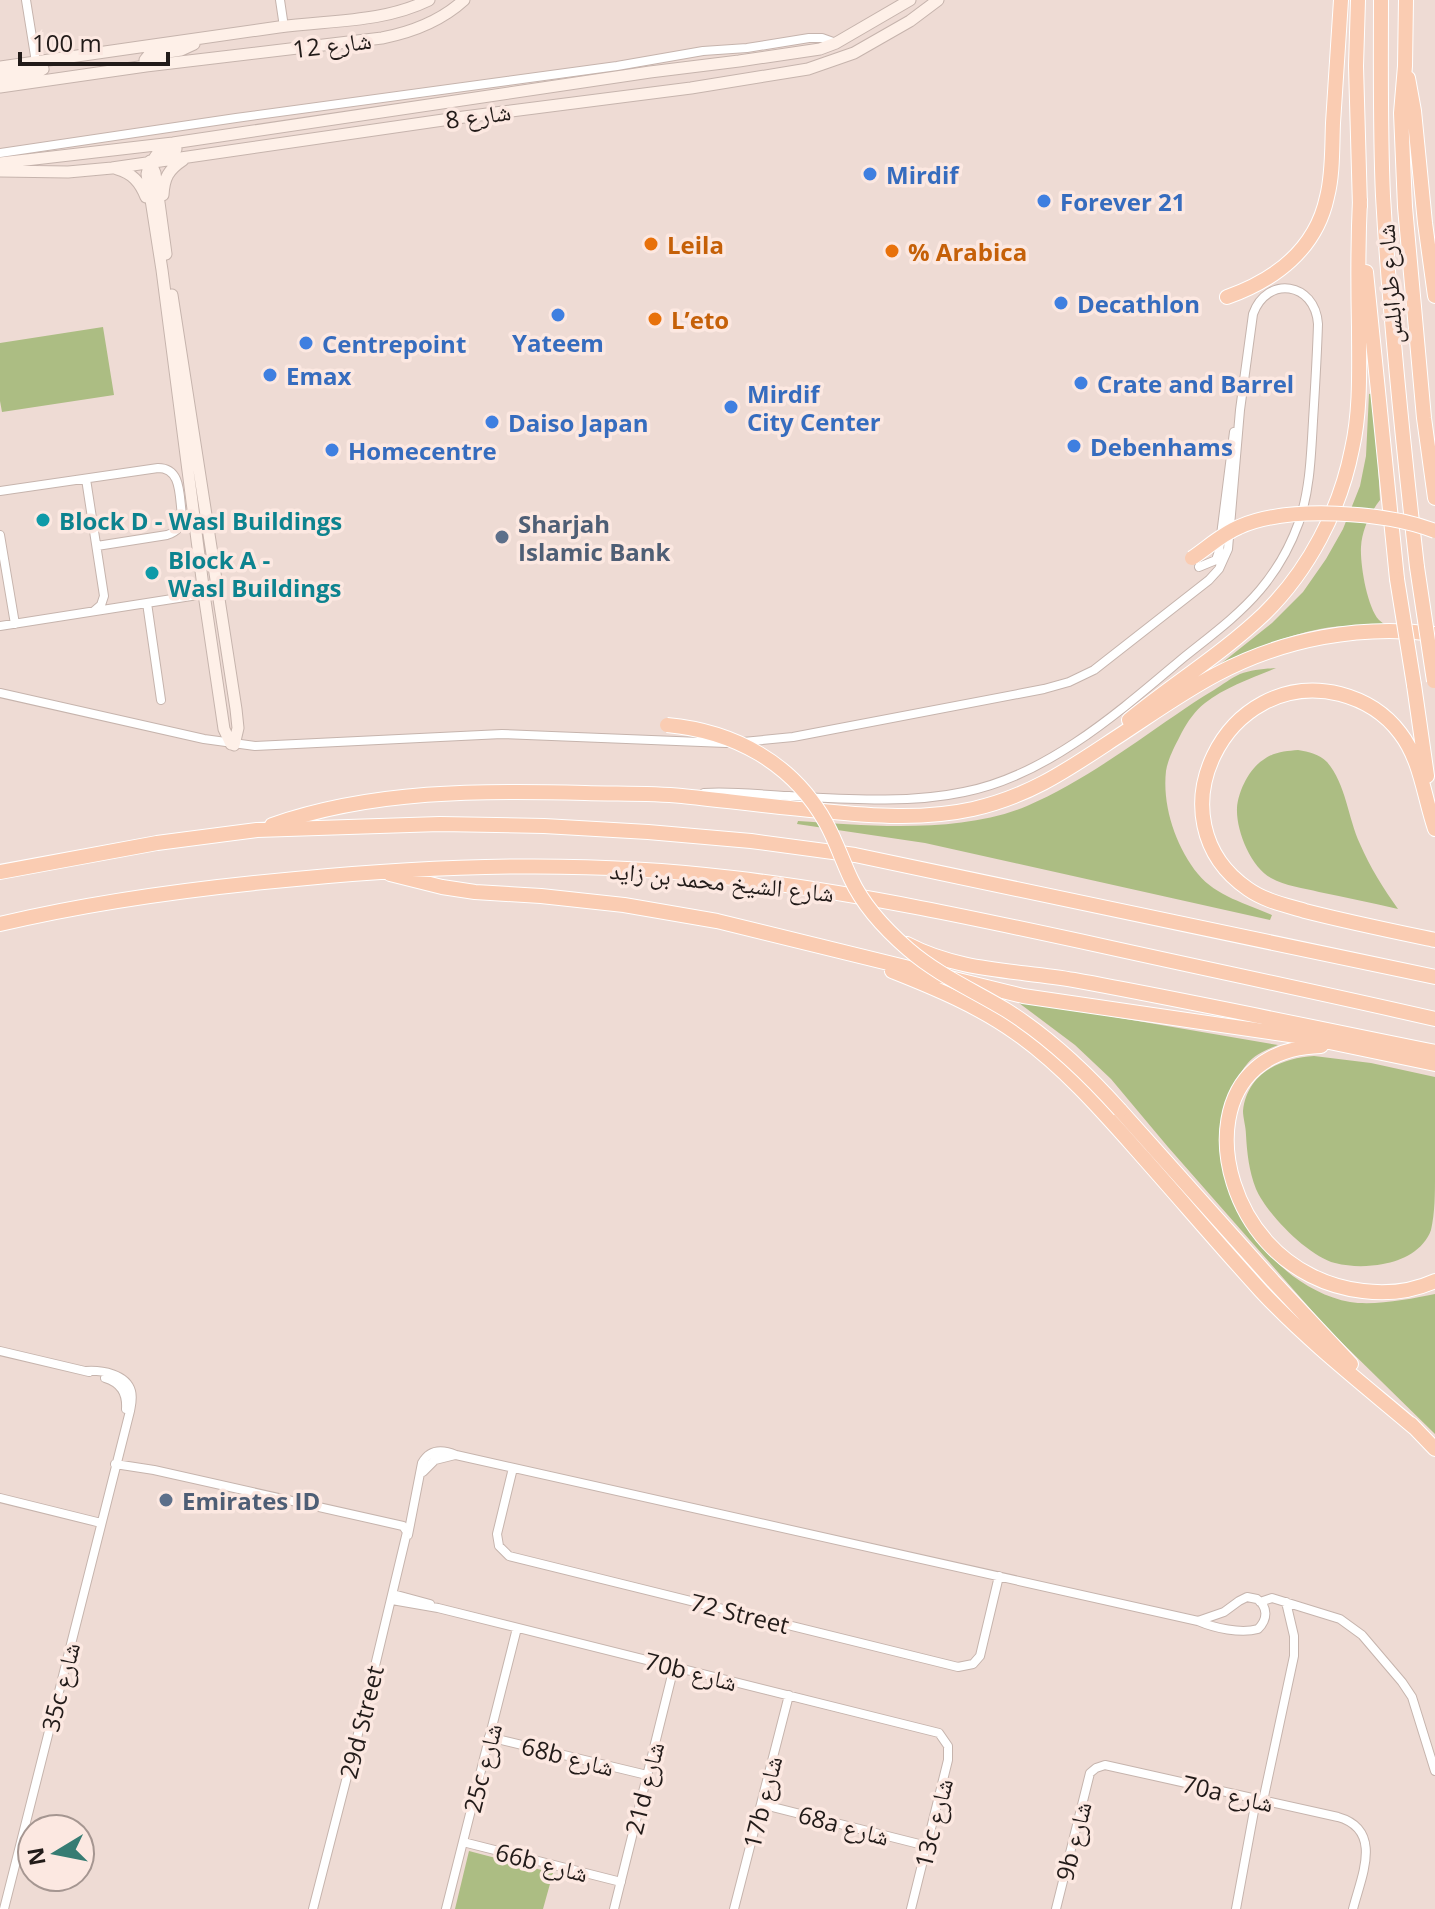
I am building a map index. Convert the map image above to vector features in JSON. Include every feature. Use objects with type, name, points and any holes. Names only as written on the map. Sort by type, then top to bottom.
[{"type":"highway","points":[[1227,297],[1278,272],[1299,253],[1317,226],[1328,195],[1341,0]]},
{"type":"highway","points":[[1358,0],[1356,66],[1360,199],[1397,579],[1435,828]]},
{"type":"highway","name":"شارع طرابلس","points":[[1381,0],[1381,117],[1386,241],[1399,408],[1434,685]]},
{"type":"highway","name":"شارع طرابلس","points":[[1406,0],[1401,113],[1405,207],[1424,418],[1435,498]]},
{"type":"highway","points":[[1405,66],[1414,111],[1435,296]]},
{"type":"highway","points":[[1097,751],[1145,707],[1264,614],[1299,572],[1322,534],[1347,471],[1357,418],[1360,199]]},
{"type":"highway","points":[[1194,560],[1231,531],[1255,522],[1306,514],[1359,515],[1435,531]]},
{"type":"highway","points":[[257,830],[299,815],[341,806],[426,795],[507,791],[680,796],[868,815],[938,814],[973,809],[1007,799],[1056,778],[1191,689],[1271,651],[1345,634],[1389,630],[1435,634]]},
{"type":"highway","points":[[1435,828],[1415,760],[1399,732],[1369,706],[1331,692],[1288,693],[1249,711],[1219,743],[1204,784],[1203,813],[1210,841],[1228,871],[1245,887],[1277,903],[1326,917],[1435,940]]},
{"type":"highway","points":[[667,725],[700,729],[732,739],[761,754],[788,774],[824,819],[861,898],[877,919],[934,969],[1006,1010],[1047,1039],[1085,1072],[1282,1291],[1435,1449]]},
{"type":"highway","name":"شارع الشيخ محمد بن زايد","points":[[0,872],[157,843],[257,830],[425,825],[648,832],[855,855],[1435,977]]},
{"type":"highway","name":"شارع الشيخ محمد بن زايد","points":[[0,924],[169,892],[378,871],[495,866],[612,868],[730,877],[846,893],[1435,1019]]},
{"type":"highway","points":[[378,871],[475,892],[624,905],[717,921],[1023,996],[1310,1038],[1435,1064]]},
{"type":"highway","points":[[896,938],[958,964],[1069,979],[1435,1052]]},
{"type":"highway","points":[[843,951],[970,1006],[1014,1032],[1043,1055],[1104,1113],[1286,1316],[1416,1429]]},
{"type":"highway","points":[[1355,1047],[1292,1049],[1270,1057],[1251,1071],[1238,1090],[1228,1123],[1228,1151],[1234,1184],[1247,1215],[1267,1243],[1293,1265],[1322,1281],[1347,1289],[1372,1292],[1412,1289],[1435,1281]]},
{"type":"street","points":[[0,77],[38,72],[43,66],[38,61],[26,0]]},
{"type":"street","points":[[280,0],[284,27]]},
{"type":"street","name":"شارع 12","points":[[0,67],[284,27],[378,17],[429,0]]},
{"type":"street","name":"شارع 12","points":[[0,87],[397,35],[431,23],[464,0]]},
{"type":"street","name":"شارع 8","points":[[0,163],[136,147],[820,49],[910,0]]},
{"type":"street","name":"شارع 8","points":[[0,171],[68,172],[112,168],[808,69],[854,53],[910,21],[938,0]]},
{"type":"street","points":[[0,153],[691,53],[809,38],[836,43]]},
{"type":"street","points":[[146,66],[145,60],[149,55],[186,48],[201,39]]},
{"type":"street","points":[[348,134],[354,123],[380,118],[391,110]]},
{"type":"street","points":[[151,162],[161,152],[224,141],[233,133]]},
{"type":"street","points":[[136,147],[143,150],[155,173],[162,270],[204,594],[224,729],[233,744]]},
{"type":"street","points":[[157,214],[166,175],[171,168],[189,157]]},
{"type":"street","points":[[112,168],[125,171],[135,178],[157,214],[237,719],[238,728],[233,744]]},
{"type":"street","points":[[0,693],[233,744],[268,746],[502,734],[711,743],[766,740],[957,706],[1069,682],[1105,663],[1219,569],[1228,549],[1245,365],[1255,308],[1275,290],[1288,288],[1301,292],[1314,305],[1318,324],[1311,459],[1299,521],[1282,559],[1260,591],[1146,689],[1065,749],[1023,773],[984,788],[943,796],[850,798],[730,792],[680,796]]},
{"type":"street","points":[[176,388],[189,445],[197,453]]},
{"type":"street","points":[[1194,560],[1216,560],[1219,551],[1234,432],[1240,410]]},
{"type":"street","points":[[2,493],[167,469],[175,474],[182,520],[172,534],[97,546]]},
{"type":"street","points":[[86,479],[104,596],[101,605],[94,611]]},
{"type":"street","points":[[194,517],[202,532],[211,598],[220,607]]},
{"type":"street","points":[[0,535],[15,624]]},
{"type":"street","points":[[0,626],[204,594]]},
{"type":"street","points":[[147,603],[161,700]]},
{"type":"street","name":"35c شارع","points":[[0,1351],[116,1376],[126,1382],[132,1398],[4,1909]]},
{"type":"street","name":"29d Street","points":[[313,1909],[421,1476],[435,1460],[456,1455],[513,1468]]},
{"type":"street","points":[[116,1462],[403,1526],[407,1533]]},
{"type":"street","points":[[513,1468],[1216,1626],[1254,1630],[1261,1626],[1265,1610],[1260,1602],[1243,1598],[1224,1612],[1198,1621]]},
{"type":"street","name":"72 Street","points":[[513,1468],[497,1534],[499,1546],[509,1556],[958,1667],[973,1664],[980,1656],[999,1576]]},
{"type":"street","points":[[0,1498],[101,1523]]},
{"type":"street","name":"70b شارع","points":[[392,1597],[933,1731],[943,1737]]},
{"type":"street","points":[[1260,1602],[1272,1598],[1340,1619],[1362,1635],[1412,1697],[1435,1771]]},
{"type":"street","points":[[1236,1909],[1294,1656],[1294,1636],[1286,1602]]},
{"type":"street","name":"25c شارع","points":[[446,1909],[517,1628]]},
{"type":"street","name":"21d شارع","points":[[614,1909],[674,1667]]},
{"type":"street","name":"17b شارع","points":[[734,1909],[789,1695]]},
{"type":"street","name":"68b شارع","points":[[489,1737],[647,1775]]},
{"type":"street","name":"13c شارع","points":[[911,1909],[948,1760],[948,1746],[943,1737]]},
{"type":"street","name":"70a شارع","points":[[1090,1773],[1109,1765],[1346,1819],[1363,1834],[1367,1852],[1353,1909]]},
{"type":"street","name":"9b شارع","points":[[1056,1909],[1090,1773]]},
{"type":"street","name":"68a شارع","points":[[761,1804],[927,1846]]},
{"type":"street","name":"66b شارع","points":[[463,1842],[621,1882]]},
{"type":"green space","points":[[103,327],[114,395],[2,412],[0,343]]},
{"type":"green space","points":[[1374,393],[1380,500],[1365,528],[1361,554],[1371,606],[1379,620],[1390,627],[1328,627],[1268,644],[1218,666],[1272,623],[1303,592],[1326,559],[1343,529],[1360,486],[1366,456],[1369,394]]},
{"type":"green space","points":[[1276,668],[1230,688],[1198,709],[1172,751],[1165,784],[1172,826],[1198,874],[1223,894],[1272,915],[1270,920],[925,843],[797,824],[798,821],[914,826],[973,821],[1001,815],[1042,799],[1084,776],[1237,676]]},
{"type":"green space","points":[[1298,750],[1321,757],[1333,771],[1364,853],[1398,909],[1282,883],[1264,873],[1251,857],[1237,817],[1242,788],[1253,769],[1267,757]]},
{"type":"green space","points":[[1015,1000],[1278,1045],[1250,1061],[1232,1089],[1221,1121],[1220,1154],[1228,1188],[1243,1220],[1264,1249],[1290,1274],[1319,1292],[1360,1303],[1435,1294],[1435,1434],[1328,1329],[1111,1079],[1075,1045]]},
{"type":"green space","points":[[1314,1056],[1371,1063],[1435,1077],[1435,1189],[1431,1230],[1418,1249],[1405,1257],[1365,1266],[1324,1259],[1290,1233],[1269,1210],[1256,1189],[1247,1148],[1243,1111],[1246,1098],[1251,1087],[1268,1070],[1290,1060]]},
{"type":"green space","points":[[469,1851],[553,1873],[543,1909],[455,1909]]},
{"type":"place","name":"Mirdif","points":[[870,174]]},
{"type":"place","name":"Forever 21","points":[[1044,201]]},
{"type":"place","name":"Leila","points":[[651,244]]},
{"type":"place","name":"% Arabica","points":[[892,251]]},
{"type":"place","name":"Decathlon","points":[[1061,303]]},
{"type":"place","name":"Yateem","points":[[558,315]]},
{"type":"place","name":"L’eto","points":[[655,319]]},
{"type":"place","name":"Centrepoint","points":[[306,343]]},
{"type":"place","name":"Emax","points":[[270,375]]},
{"type":"place","name":"Crate and Barrel","points":[[1081,383]]},
{"type":"place","name":"Mirdif City Center","points":[[731,407]]},
{"type":"place","name":"Daiso Japan","points":[[492,422]]},
{"type":"place","name":"Debenhams","points":[[1074,446]]},
{"type":"place","name":"Homecentre","points":[[332,450]]},
{"type":"place","name":"Block D - Wasl Buildings","points":[[43,520]]},
{"type":"place","name":"Sharjah Islamic Bank","points":[[502,537]]},
{"type":"place","name":"Block A - Wasl Buildings","points":[[152,573]]},
{"type":"place","name":"Emirates ID","points":[[166,1500]]}]
